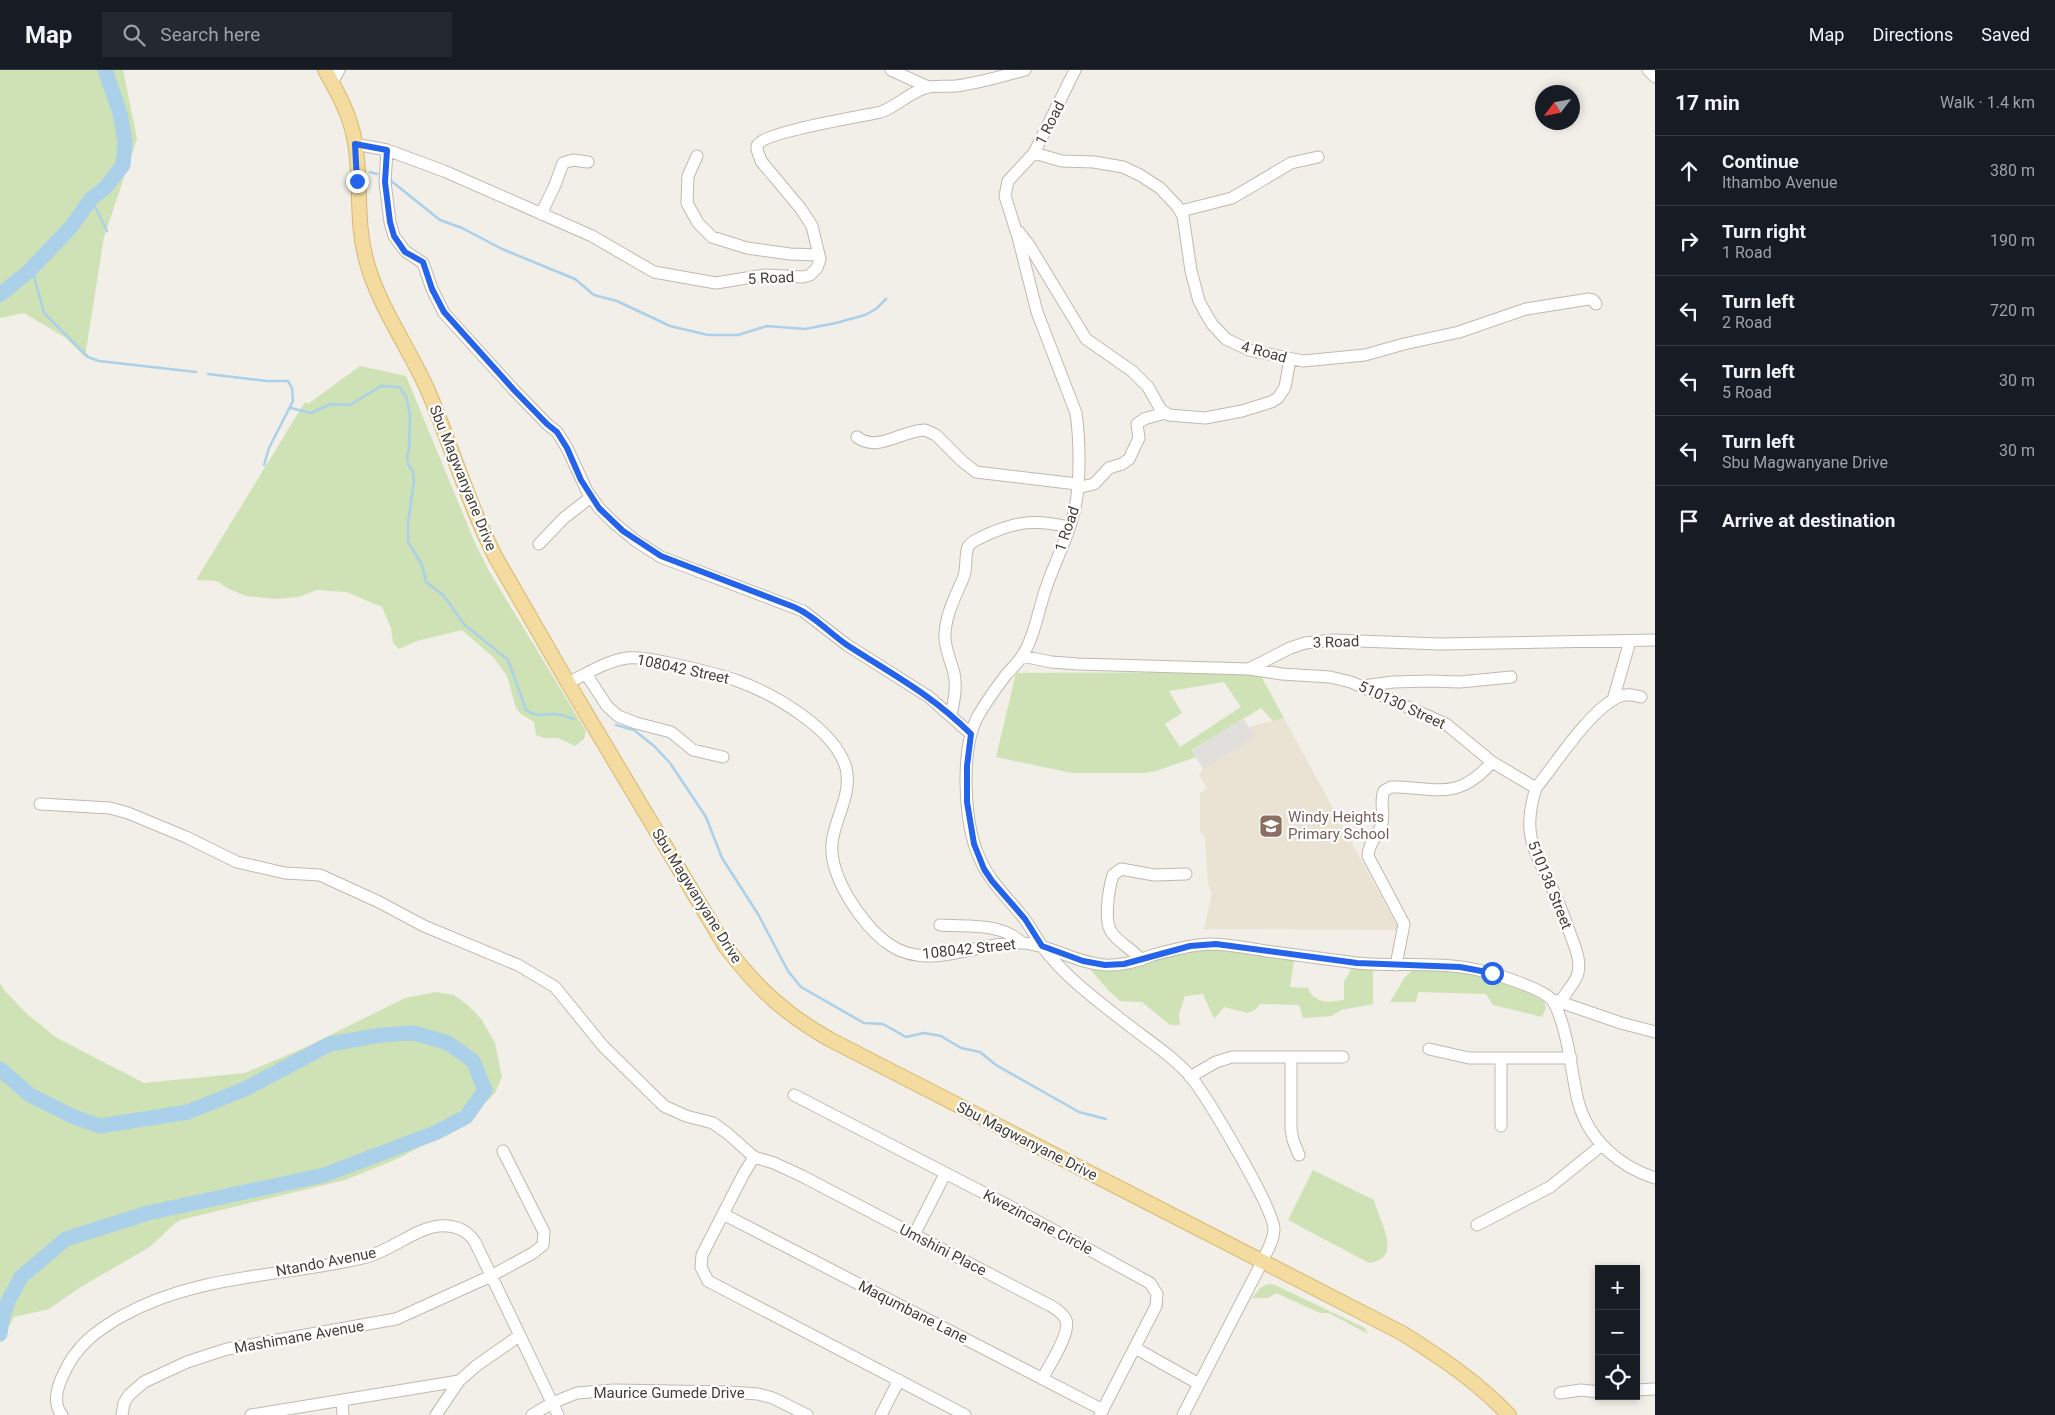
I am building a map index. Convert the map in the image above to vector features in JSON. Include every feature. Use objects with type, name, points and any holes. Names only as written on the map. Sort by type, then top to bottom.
[{"type":"main road","name":"Sbu Magwanyane Drive","points":[[325,70],[346,112],[355,144],[360,236],[367,265],[429,393],[480,526],[496,558],[568,683],[725,946],[752,979],[784,1010],[829,1039],[1402,1333],[1457,1368],[1509,1415]]},
{"type":"street","points":[[332,83],[339,70]]},
{"type":"street","points":[[891,70],[928,87]]},
{"type":"street","points":[[697,156],[688,176],[687,203],[698,223],[712,238],[747,248],[790,254],[819,255],[812,226],[801,209],[761,161],[757,151],[758,144],[773,136],[808,126],[890,109],[917,90],[928,87],[980,82],[1025,70]]},
{"type":"street","name":"1 Road","points":[[1042,946],[1025,919],[992,881],[981,862],[974,844],[967,802],[967,766],[971,734],[977,718],[992,694],[1022,656],[1029,641],[1077,501],[1078,429],[1076,413],[1037,312],[1015,227],[1007,206],[1005,188],[1008,181],[1034,153],[1075,70]]},
{"type":"street","points":[[1648,70],[1655,77]]},
{"type":"street","name":"5 Road","points":[[355,144],[387,150],[444,171],[592,236],[654,272],[716,284],[765,275],[803,276],[810,274],[817,268],[820,259],[819,255]]},
{"type":"street","points":[[387,150],[385,182],[390,222],[394,236],[405,252],[423,262],[432,289],[444,312],[514,390],[557,432],[591,497],[614,523],[650,550],[684,566],[803,611],[847,645],[919,689],[971,734]]},
{"type":"street","name":"4 Road","points":[[1034,153],[1049,158],[1108,164],[1132,171],[1160,188],[1180,211],[1186,228],[1191,272],[1199,301],[1219,333],[1237,346],[1249,350],[1290,359],[1310,361],[1365,355],[1459,332],[1526,309],[1589,299],[1593,300],[1596,304]]},
{"type":"street","points":[[1180,211],[1232,198],[1291,163],[1318,156]]},
{"type":"street","points":[[541,214],[564,162],[573,160],[588,162]]},
{"type":"street","points":[[1015,227],[1029,245],[1086,339],[1132,371],[1148,387],[1165,413],[1174,417],[1205,418],[1242,411],[1271,402],[1278,398],[1285,387],[1290,359]]},
{"type":"street","points":[[857,438],[863,442],[873,444],[925,430],[936,435],[976,472],[1077,486],[1094,484],[1109,468],[1129,459],[1139,438],[1137,424],[1144,419],[1165,413]]},
{"type":"street","points":[[538,544],[564,518],[591,497]]},
{"type":"street","points":[[951,715],[955,688],[945,640],[946,629],[955,595],[964,578],[968,547],[973,542],[994,531],[1020,523],[1045,522],[1069,528]]},
{"type":"street","name":"3 Road","points":[[1022,656],[1051,662],[1078,664],[1249,669],[1290,648],[1318,641],[1440,644],[1655,640]]},
{"type":"street","points":[[1613,700],[1630,641]]},
{"type":"street","name":"108042 Street","points":[[568,683],[623,659],[645,658],[721,675],[742,682],[772,697],[821,730],[833,743],[846,768],[846,793],[832,840],[833,865],[848,896],[878,936],[897,950],[925,955],[940,955],[1003,943],[1022,943],[1042,946],[1096,964],[1124,964],[1175,949],[1216,944],[1357,963],[1476,969],[1517,982],[1556,1001],[1655,1032]]},
{"type":"street","name":"510130 Street","points":[[1249,669],[1282,674],[1330,676],[1362,687],[1446,724],[1492,762],[1536,788]]},
{"type":"street","points":[[586,674],[607,706],[618,716],[671,732],[693,750],[724,757]]},
{"type":"street","points":[[1362,687],[1393,682],[1460,682],[1511,677]]},
{"type":"street","points":[[1613,700],[1624,695],[1640,696]]},
{"type":"street","name":"510138 Street","points":[[1556,1001],[1578,975],[1578,963],[1574,945],[1562,912],[1531,842],[1530,815],[1536,788],[1584,727],[1613,700]]},
{"type":"street","points":[[1396,965],[1404,924],[1368,856],[1369,848],[1382,824],[1381,799],[1384,791],[1390,787],[1445,791],[1454,789],[1475,777],[1492,762]]},
{"type":"street","points":[[40,804],[110,808],[128,813],[186,837],[237,862],[285,872],[320,875],[379,902],[424,926],[518,965],[555,987],[604,1046],[664,1106],[686,1116],[720,1127],[756,1158],[743,1175],[700,1260],[703,1275],[708,1281],[965,1415]]},
{"type":"street","points":[[1141,960],[1134,951],[1110,930],[1108,899],[1112,876],[1121,869],[1154,874],[1186,874]]},
{"type":"street","points":[[940,925],[1000,929],[1011,934],[1022,943]]},
{"type":"street","points":[[1042,946],[1074,980],[1164,1053],[1190,1077],[1205,1097],[1268,1207],[1274,1228],[1270,1245],[1183,1415]]},
{"type":"street","points":[[1556,1001],[1571,1058],[1579,1106],[1588,1125],[1602,1144],[1620,1162],[1634,1171],[1655,1178]]},
{"type":"street","points":[[1428,1049],[1469,1058],[1571,1058]]},
{"type":"street","points":[[1292,1057],[1291,1129],[1299,1155]]},
{"type":"street","points":[[1190,1077],[1224,1059],[1343,1057]]},
{"type":"street","points":[[1501,1058],[1501,1126]]},
{"type":"street","name":"Kwezincane Circle","points":[[794,1095],[1063,1235],[1150,1283],[1157,1294],[1156,1306],[1101,1412]]},
{"type":"street","points":[[1477,1225],[1550,1187],[1602,1144]]},
{"type":"street","name":"Mashimane Avenue","points":[[122,1415],[124,1403],[129,1395],[144,1382],[187,1362],[227,1349],[392,1320],[491,1276],[536,1251],[542,1245],[544,1238],[543,1228],[503,1151]]},
{"type":"street","name":"Umshini Place","points":[[756,1158],[788,1169],[1051,1306],[1061,1313],[1066,1320],[1066,1330],[1042,1378]]},
{"type":"street","points":[[914,1234],[944,1174]]},
{"type":"street","name":"Maqumbane Lane","points":[[723,1214],[1042,1378],[1101,1412]]},
{"type":"street","name":"Ntando Avenue","points":[[62,1415],[56,1400],[60,1381],[70,1358],[83,1343],[110,1323],[131,1311],[187,1289],[248,1276],[364,1258],[392,1247],[424,1230],[441,1226],[459,1228],[472,1237],[558,1415]]},
{"type":"street","points":[[436,1415],[458,1381],[519,1336]]},
{"type":"street","points":[[1135,1348],[1199,1384]]},
{"type":"street","points":[[881,1415],[899,1380]]},
{"type":"street","points":[[251,1415],[458,1381]]},
{"type":"street","points":[[1640,1390],[1655,1389]]},
{"type":"street","points":[[1560,1393],[1581,1390],[1595,1392]]},
{"type":"street","name":"Maurice Gumede Drive","points":[[532,1415],[552,1403],[577,1393],[594,1391],[745,1392],[773,1398],[807,1415]]},
{"type":"street","points":[[342,1400],[343,1415]]},
{"type":"shaded area","points":[[1243,718],[1255,737],[1203,769],[1192,751]]},
{"type":"shaded area","name":"Windy Heights Primary School","points":[[1284,718],[1399,930],[1204,929],[1212,893],[1208,885],[1205,838],[1200,831],[1200,793],[1207,788],[1199,775],[1203,769],[1254,737],[1249,727]]},
{"type":"green space","points":[[0,70],[123,70],[137,139],[104,237],[85,357],[66,338],[24,313],[0,318]]},
{"type":"green space","points":[[360,366],[406,376],[475,543],[489,571],[586,731],[584,739],[575,746],[558,738],[544,738],[536,735],[534,722],[521,714],[516,708],[507,676],[494,658],[462,630],[417,641],[399,649],[393,643],[391,628],[382,607],[346,592],[317,590],[299,597],[275,599],[246,596],[227,588],[217,581],[196,580],[305,402],[308,404]]},
{"type":"green space","points":[[1248,672],[1261,676],[1284,718],[1273,721],[1261,708],[1192,750],[1196,757],[1156,771],[1145,773],[1072,773],[996,757],[1016,673]],"holes":[[[1224,682],[1241,707],[1180,747],[1165,724],[1182,713],[1169,691]]]},
{"type":"green space","points":[[1208,948],[1294,960],[1290,987],[1308,988],[1314,997],[1323,1001],[1344,1000],[1344,982],[1352,968],[1373,969],[1373,1004],[1341,1010],[1332,1016],[1303,1018],[1299,1005],[1260,1004],[1256,1009],[1248,1013],[1224,1007],[1215,1018],[1203,994],[1185,996],[1179,1014],[1180,1025],[1170,1025],[1142,1002],[1120,1001],[1090,969],[1107,971],[1125,970],[1161,957]]},
{"type":"green space","points":[[1413,970],[1465,974],[1497,980],[1544,1001],[1546,1008],[1542,1017],[1493,1005],[1486,994],[1418,992],[1416,1002],[1390,1002],[1405,977]]},
{"type":"green space","points":[[0,983],[27,1014],[57,1038],[144,1083],[245,1073],[306,1047],[405,998],[436,992],[454,995],[469,1006],[482,1020],[495,1043],[502,1077],[495,1093],[464,1124],[397,1159],[345,1180],[180,1220],[148,1248],[79,1288],[49,1309],[14,1317],[0,1342]]},
{"type":"green space","points":[[1313,1170],[1374,1200],[1384,1227],[1387,1246],[1386,1254],[1380,1260],[1369,1263],[1288,1220]]},
{"type":"green space","points":[[1268,1284],[1275,1285],[1365,1328],[1368,1334],[1329,1313],[1320,1313],[1276,1293],[1268,1298],[1252,1298],[1260,1288]]},
{"type":"waterway","points":[[0,295],[29,271],[71,227],[91,199],[106,187],[123,165],[125,142],[120,113],[105,70]]},
{"type":"waterway","points":[[370,172],[377,174]]},
{"type":"waterway","points":[[390,180],[440,220],[462,228],[502,249],[575,279],[594,295],[617,301],[670,326],[708,335],[738,335],[767,326],[805,329],[865,315],[876,309],[886,299]]},
{"type":"waterway","points":[[91,199],[107,231]]},
{"type":"waterway","points":[[29,271],[34,276],[44,313],[88,357],[99,361],[196,372]]},
{"type":"waterway","points":[[208,374],[267,381],[288,381],[292,388],[293,401],[269,448],[264,465]]},
{"type":"waterway","points":[[291,408],[311,413],[331,404],[350,405],[381,386],[399,387],[406,396],[410,415],[407,456],[408,464],[413,471],[414,482],[408,522],[408,542],[422,565],[426,582],[444,596],[464,624],[508,660],[526,710],[537,715],[556,714],[574,719]]},
{"type":"waterway","points":[[616,725],[634,730],[654,746],[670,763],[706,817],[722,858],[758,914],[788,971],[801,987],[864,1023],[883,1024],[906,1037],[924,1033],[941,1036],[961,1048],[980,1052],[996,1065],[1079,1112],[1106,1119]]},
{"type":"waterway","points":[[0,1069],[30,1095],[74,1117],[100,1126],[188,1112],[245,1089],[330,1044],[381,1035],[414,1033],[448,1043],[473,1061],[485,1090],[466,1117],[435,1133],[324,1175],[148,1213],[66,1239],[21,1277],[8,1301],[0,1334]]},
{"type":"place","name":"Windy Heights Primary School","points":[[1271,826]]},
{"type":"route","points":[[357,181],[355,144],[387,150],[384,172],[390,222],[394,236],[405,252],[423,262],[432,289],[438,298],[439,306],[463,335],[514,390],[557,432],[567,448],[587,491],[599,508],[614,523],[636,541],[661,556],[809,614],[836,638],[930,697],[971,734],[967,766],[967,810],[978,856],[992,881],[1025,919],[1042,946],[1083,961],[1105,965],[1134,962],[1190,946],[1216,944],[1357,963],[1460,967],[1492,973]]}]
